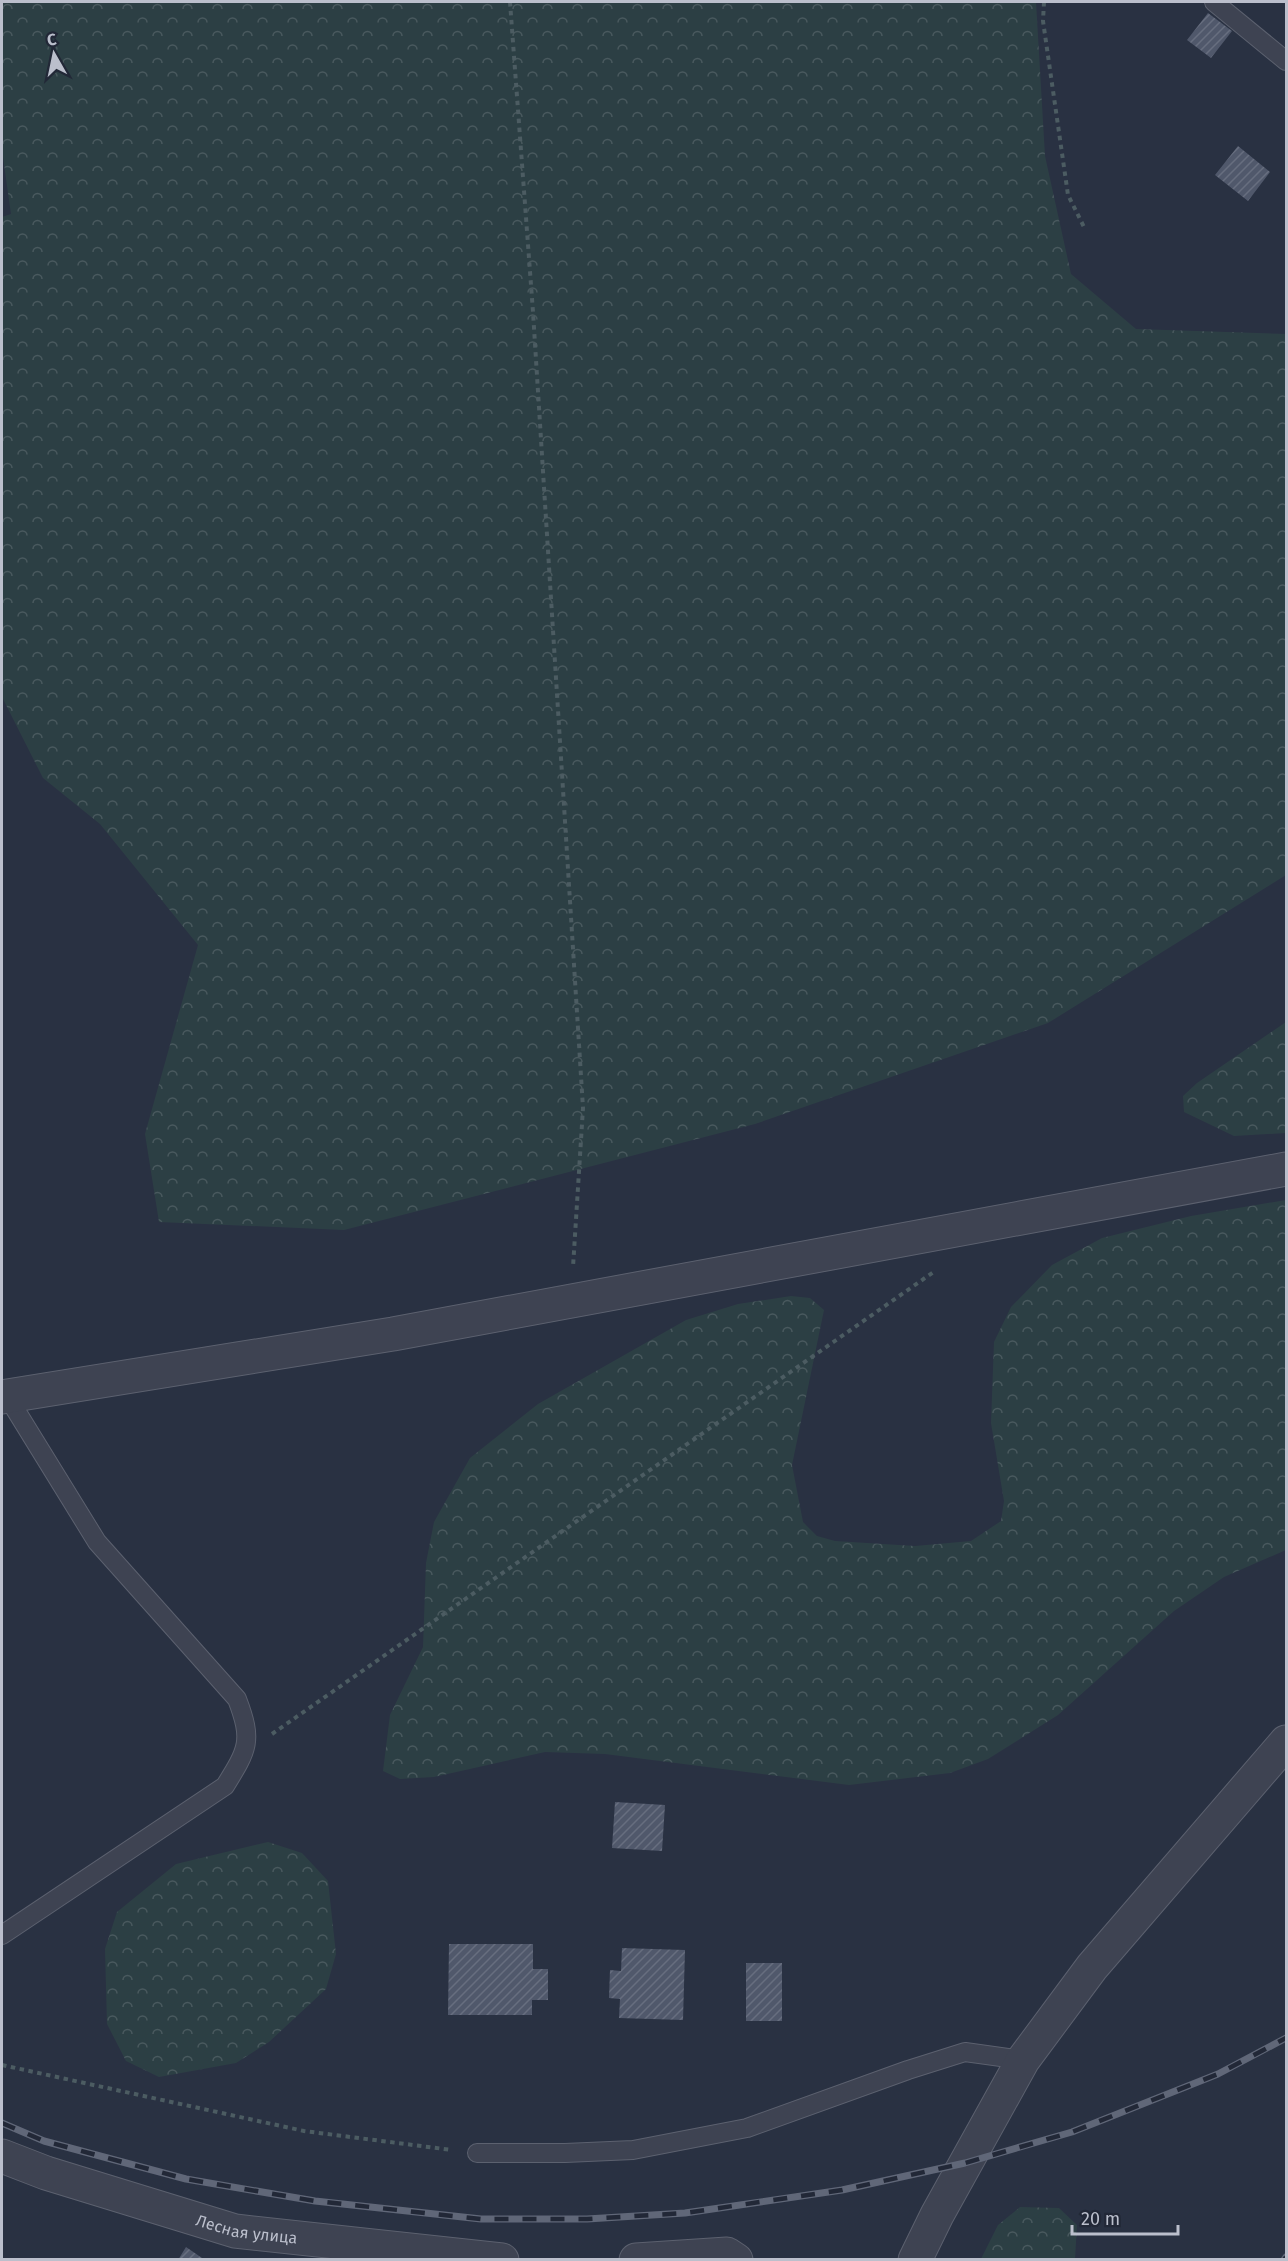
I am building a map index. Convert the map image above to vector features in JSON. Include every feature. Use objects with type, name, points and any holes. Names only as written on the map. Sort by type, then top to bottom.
[{"type":"street","points":[[4,1396],[393,1334],[1287,1169]]},
{"type":"street","points":[[915,2259],[942,2204],[1023,2060],[1092,1967],[1287,1742]]},
{"type":"street","name":"Лесная улица","points":[[2,2156],[46,2173],[235,2231],[502,2259]]},
{"type":"street","points":[[636,2259],[727,2254],[736,2259]]},
{"type":"lane","points":[[1214,2],[1287,61]]},
{"type":"lane","points":[[2,1935],[225,1786],[245,1754],[246,1724],[237,1699],[97,1542],[4,1396]]},
{"type":"lane","points":[[477,2153],[633,2150],[747,2128],[965,2052],[1023,2060]]},
{"type":"path","points":[[510,2],[533,312],[583,1108],[571,1301]]},
{"type":"path","points":[[1044,2],[1043,21],[1068,195],[1085,229]]},
{"type":"path","points":[[245,1754],[938,1269]]},
{"type":"path","points":[[2,2065],[304,2131],[477,2153]]},
{"type":"green space","points":[[2,2],[1036,2],[1045,156],[1071,274],[1136,329],[1286,334],[1286,875],[1048,1023],[755,1124],[344,1230],[159,1222],[145,1134],[198,945],[100,824],[43,778],[2,697],[2,217],[11,214],[2,150]]},
{"type":"green space","points":[[1286,1022],[1286,1133],[1234,1136],[1184,1112],[1183,1096],[1197,1083]]},
{"type":"green space","points":[[1286,1200],[1286,1550],[1224,1577],[1174,1611],[1058,1715],[988,1759],[950,1773],[849,1785],[605,1754],[545,1752],[434,1777],[400,1779],[383,1771],[390,1715],[423,1647],[426,1563],[434,1522],[470,1458],[538,1404],[686,1320],[738,1304],[791,1296],[810,1298],[824,1310],[792,1465],[803,1522],[817,1536],[835,1541],[915,1546],[971,1541],[1001,1521],[1004,1501],[991,1423],[994,1342],[1011,1307],[1052,1265],[1102,1238],[1191,1216]]},
{"type":"green space","points":[[268,1842],[302,1853],[328,1881],[336,1954],[326,1989],[269,2042],[236,2063],[159,2077],[126,2061],[107,2024],[105,1949],[117,1912],[176,1864]]},
{"type":"green space","points":[[1020,2207],[1059,2208],[1077,2225],[1075,2259],[981,2259],[998,2225]]},
{"type":"building","points":[[1208,13],[1232,31],[1211,58],[1187,40]]},
{"type":"building","points":[[1238,146],[1270,172],[1248,201],[1215,175]]},
{"type":"building","points":[[615,1802],[665,1805],[662,1851],[612,1848]]},
{"type":"building","points":[[449,1944],[533,1944],[533,1969],[548,1969],[548,2000],[532,2000],[532,2015],[448,2015]]},
{"type":"building","points":[[622,1948],[685,1950],[683,2020],[619,2018],[620,1999],[609,1998],[610,1970],[621,1971]]},
{"type":"building","points":[[746,1963],[782,1963],[782,2021],[746,2021]]},
{"type":"building","points":[[186,2247],[205,2260],[178,2260]]},
{"type":"railway","points":[[2,2123],[44,2141],[186,2179],[315,2201],[481,2219],[587,2219],[685,2213],[842,2190],[965,2163],[1072,2132],[1218,2074],[1286,2038]]}]
